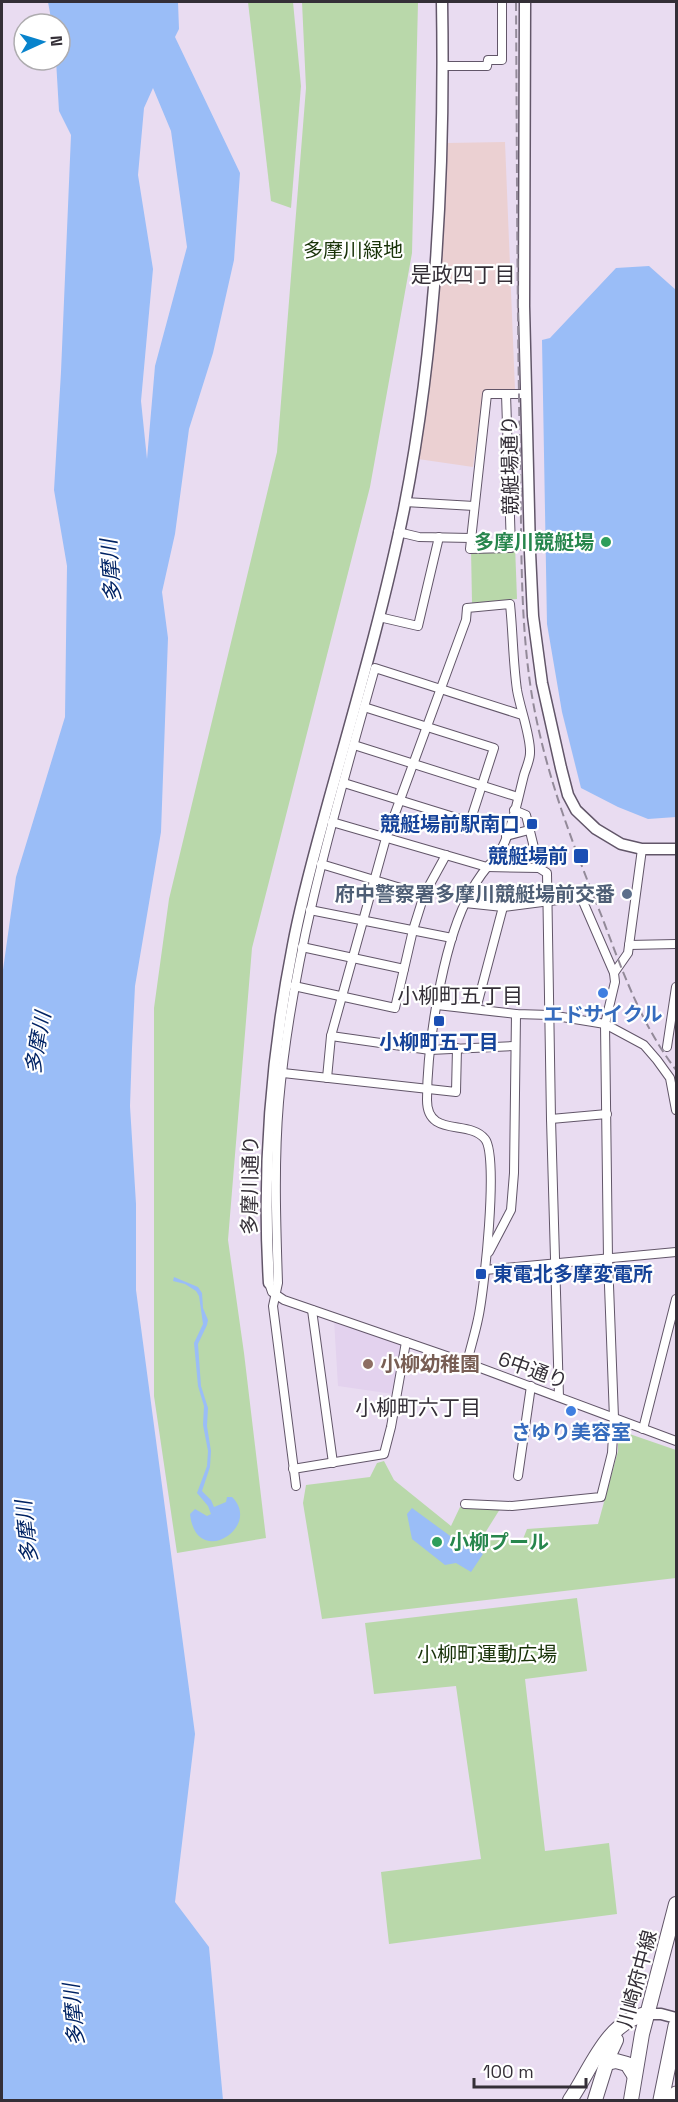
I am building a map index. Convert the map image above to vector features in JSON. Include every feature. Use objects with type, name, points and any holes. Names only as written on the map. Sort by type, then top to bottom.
[{"type":"highway","points":[[661,2100],[676,2027]]},
{"type":"highway","points":[[675,2100],[676,2094]]},
{"type":"main road","name":"川崎府中線","points":[[631,2100],[647,2014],[676,1904]]},
{"type":"main road","points":[[595,2100],[616,2039],[647,2014]]},
{"type":"main road","points":[[570,2100],[614,2031],[630,2018],[647,2014]]},
{"type":"main road","points":[[607,2063],[616,2061],[627,2064],[634,2075]]},
{"type":"street","name":"多摩川通り","points":[[275,1295],[269,1283],[266,1186],[278,1073],[281,1011],[293,943],[324,818],[379,617],[405,502],[422,399],[434,302],[441,183],[444,66],[442,2]]},
{"type":"street","points":[[444,66],[487,66],[488,60],[502,60],[502,2]]},
{"type":"street","name":"競艇場通り","points":[[525,2],[526,394],[532,606],[542,683],[568,795],[578,812],[596,829],[624,845],[642,849],[676,849]]},
{"type":"street","points":[[506,394],[511,548],[470,549],[487,394],[506,394],[526,394]]},
{"type":"street","points":[[405,502],[474,506]]},
{"type":"street","points":[[398,532],[418,537],[471,538]]},
{"type":"street","points":[[379,617],[418,626],[439,537]]},
{"type":"street","points":[[327,1078],[331,1036],[386,838],[466,620],[467,608],[510,604],[517,690],[530,753],[502,848],[474,884],[452,938],[437,1005],[430,1050],[428,1108],[431,1116],[437,1122],[447,1126],[478,1134],[489,1146],[490,1227],[478,1318],[466,1363]]},
{"type":"street","points":[[296,1486],[273,1306],[278,1284],[278,1073],[310,909],[375,668],[522,715]]},
{"type":"street","points":[[344,783],[470,822],[494,748],[364,707]]},
{"type":"street","points":[[354,745],[518,797]]},
{"type":"street","points":[[514,810],[526,815],[539,868]]},
{"type":"street","points":[[332,822],[488,867],[539,868],[547,873],[554,1265],[559,1397]]},
{"type":"street","points":[[506,836],[529,830]]},
{"type":"street","points":[[614,973],[628,953],[642,849]]},
{"type":"street","points":[[294,986],[395,1008],[413,930],[424,895],[446,855]]},
{"type":"street","points":[[321,864],[424,895]]},
{"type":"street","points":[[465,903],[503,907],[581,897],[614,973],[615,982],[605,1024],[608,1259],[614,1418],[612,1454],[601,1497],[512,1506],[465,1504]]},
{"type":"street","points":[[476,1009],[503,907]]},
{"type":"street","points":[[310,909],[452,938]]},
{"type":"street","points":[[629,945],[676,944]]},
{"type":"street","points":[[302,946],[404,969]]},
{"type":"street","points":[[667,1047],[675,1009],[676,987]]},
{"type":"street","points":[[437,1005],[516,1014],[550,1015],[605,1024],[644,1046],[657,1060],[670,1078],[676,1110]]},
{"type":"street","points":[[487,1255],[511,1210],[514,1173],[516,1014]]},
{"type":"street","points":[[331,1036],[430,1050],[514,1046]]},
{"type":"street","points":[[278,1073],[456,1092],[457,1048]]},
{"type":"street","points":[[551,1119],[607,1114]]},
{"type":"street","points":[[485,1270],[676,1252]]},
{"type":"street","name":"6中通り","points":[[275,1295],[531,1386],[676,1441]]},
{"type":"street","points":[[643,1429],[676,1299]]},
{"type":"street","points":[[312,1310],[333,1463]]},
{"type":"street","points":[[293,1469],[384,1454],[406,1342]]},
{"type":"street","points":[[518,1476],[531,1386]]},
{"type":"street","points":[[647,2014],[661,2014],[676,2018]]},
{"type":"shaded area","points":[[505,142],[515,390],[484,390],[473,467],[418,459],[439,307],[447,143]]},
{"type":"shaded area","name":"小柳幼稚園","points":[[334,1320],[402,1341],[393,1394],[338,1386]]},
{"type":"green space","points":[[248,2],[293,2],[301,86],[291,208],[271,201]]},
{"type":"green space","name":"多摩川緑地","points":[[302,2],[418,2],[412,253],[370,487],[252,948],[228,1240],[266,1538],[177,1553],[154,1396],[154,1008],[169,899],[277,452],[306,88]]},
{"type":"green space","points":[[515,545],[517,599],[472,603],[471,548]]},
{"type":"green space","points":[[618,1430],[676,1450],[676,1578],[322,1619],[303,1503],[306,1485],[370,1477],[377,1463],[384,1461],[394,1480],[451,1526],[460,1507],[500,1509],[480,1541],[523,1539],[527,1529],[598,1524],[618,1451]]},
{"type":"green space","name":"小柳町運動広場","points":[[577,1598],[587,1671],[525,1679],[545,1851],[609,1843],[617,1914],[389,1944],[381,1872],[481,1859],[456,1686],[374,1694],[365,1623]]},
{"type":"water","name":"多摩川","points":[[48,2],[178,2],[179,29],[175,37],[240,173],[234,260],[213,353],[189,429],[175,534],[162,592],[168,638],[161,832],[135,986],[130,1106],[136,1204],[136,1290],[195,1734],[175,1902],[209,1947],[223,2100],[2,2100],[2,977],[16,877],[65,717],[67,566],[54,490],[71,135],[59,111],[57,72],[72,72],[72,12],[50,12]],"holes":[[[153,88],[171,131],[187,247],[155,366],[147,459],[141,401],[153,269],[138,175],[144,108]]]},
{"type":"water","name":"多摩川競艇場","points":[[649,266],[676,290],[676,817],[648,819],[581,788],[562,712],[547,624],[542,340],[550,338],[616,268]]},
{"type":"water","points":[[174,1277],[198,1287],[202,1293],[203,1308],[208,1320],[198,1344],[201,1386],[208,1408],[207,1426],[211,1451],[210,1467],[202,1491],[214,1507],[226,1502],[227,1497],[232,1497],[239,1509],[239,1520],[234,1530],[225,1538],[214,1541],[203,1539],[195,1531],[190,1514],[195,1509],[207,1516],[211,1514],[208,1506],[197,1493],[207,1466],[208,1451],[203,1425],[204,1406],[198,1386],[194,1343],[203,1324],[199,1296],[196,1291],[185,1284],[173,1281]]},
{"type":"water","name":"小柳プール","points":[[412,1508],[468,1549],[472,1545],[483,1554],[471,1572],[456,1563],[445,1565],[412,1539],[407,1514]]},
{"type":"railway","points":[[516,2],[522,575],[525,636],[532,696],[552,781],[617,957],[642,1015],[676,1070]]},
{"type":"place","name":"多摩川競艇場","points":[[606,542]]},
{"type":"place","name":"競艇場前駅南口","points":[[532,824]]},
{"type":"place","name":"競艇場前","points":[[581,856]]},
{"type":"place","name":"府中警察署多摩川競艇場前交番","points":[[627,894]]},
{"type":"place","name":"エドサイクル","points":[[603,993]]},
{"type":"place","name":"小柳町五丁目","points":[[439,1021]]},
{"type":"place","name":"東電北多摩変電所","points":[[481,1274]]},
{"type":"place","name":"小柳幼稚園","points":[[368,1364]]},
{"type":"place","name":"さゆり美容室","points":[[571,1411]]},
{"type":"place","name":"小柳プール","points":[[437,1542]]},
{"type":"district","name":"是政四丁目","points":[[463,275]]},
{"type":"district","name":"小柳町五丁目","points":[[460,996]]},
{"type":"district","name":"小柳町六丁目","points":[[418,1408]]}]
